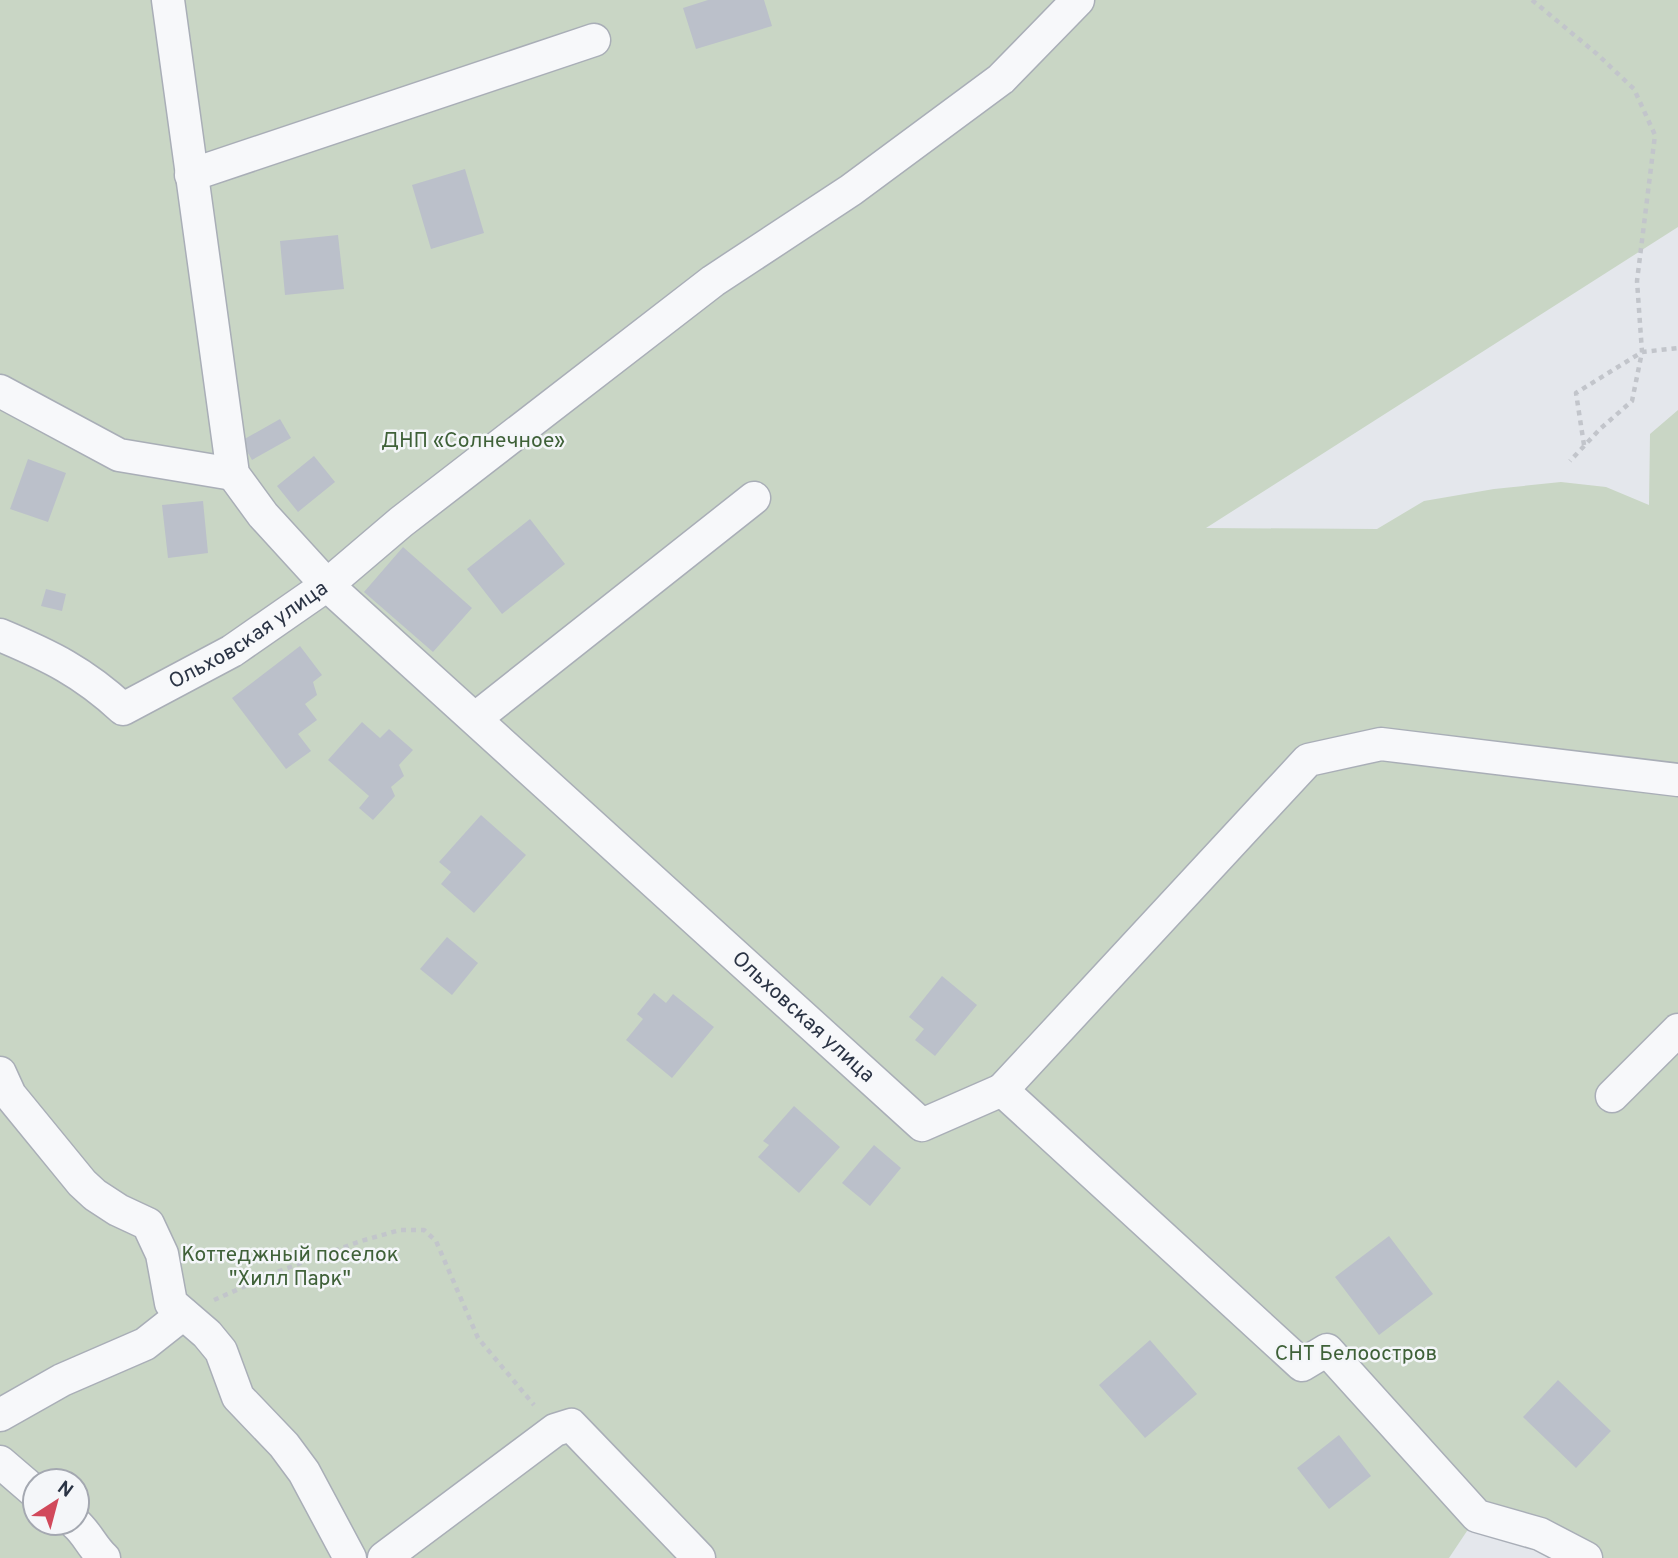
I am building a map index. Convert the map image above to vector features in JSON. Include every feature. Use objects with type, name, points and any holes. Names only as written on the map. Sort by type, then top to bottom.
[{"type":"street","points":[[169,0],[233,474],[264,515],[327,585],[401,522],[713,281],[851,190],[1001,79],[1079,0]]},
{"type":"street","points":[[191,174],[594,40]]},
{"type":"street","points":[[0,391],[119,455],[233,474]]},
{"type":"street","points":[[476,718],[754,498]]},
{"type":"street","name":"Ольховская улица","points":[[0,635],[66,665],[123,709],[232,651],[327,585],[922,1125],[1002,1090]]},
{"type":"street","points":[[1587,1558],[1540,1534],[1477,1516],[1327,1350],[1302,1365],[1002,1090],[1308,760],[1381,744],[1678,780]]},
{"type":"street","points":[[1612,1096],[1678,1030]]},
{"type":"street","points":[[0,1073],[10,1095],[82,1183],[118,1210],[148,1224],[162,1254],[171,1303],[207,1334],[221,1351],[238,1397],[284,1445],[304,1472],[350,1558]]},
{"type":"street","points":[[0,1415],[62,1380],[145,1344],[183,1314]]},
{"type":"street","points":[[384,1558],[555,1430],[571,1425],[699,1558]]},
{"type":"street","points":[[0,1462],[21,1480]]},
{"type":"street","points":[[88,1537],[96,1555]]},
{"type":"path","points":[[1532,0],[1634,89],[1655,135],[1637,282],[1642,352],[1632,401],[1570,461]]},
{"type":"path","points":[[1584,446],[1576,393],[1642,352],[1678,348]]},
{"type":"path","points":[[183,1314],[276,1272],[361,1241],[400,1230],[424,1230],[436,1241],[478,1338],[555,1430]]},
{"type":"green space","points":[[0,0],[1678,0],[1678,227],[1206,528],[1377,529],[1424,501],[1494,489],[1561,482],[1606,487],[1649,505],[1650,434],[1678,410],[1678,1558],[1566,1558],[1477,1516],[1449,1558],[0,1558]]},
{"type":"building","points":[[708,0],[764,0],[772,26],[696,49],[683,8]]},
{"type":"building","points":[[465,169],[484,233],[431,249],[412,185]]},
{"type":"building","points":[[338,235],[344,289],[285,295],[280,241]]},
{"type":"building","points":[[280,419],[291,438],[252,460],[241,441]]},
{"type":"building","points":[[314,456],[335,482],[298,512],[277,486]]},
{"type":"building","points":[[28,459],[66,473],[48,522],[10,509]]},
{"type":"building","points":[[203,501],[208,553],[168,558],[162,505]]},
{"type":"building","points":[[530,519],[565,564],[502,614],[467,569]]},
{"type":"building","points":[[403,547],[472,608],[433,652],[364,592]]},
{"type":"building","points":[[46,589],[66,594],[62,611],[41,606]]},
{"type":"building","points":[[300,646],[322,675],[313,682],[317,695],[305,704],[317,720],[298,734],[311,751],[286,769],[232,698]]},
{"type":"building","points":[[362,722],[380,738],[389,729],[413,750],[399,765],[404,776],[391,787],[395,796],[373,820],[359,808],[369,796],[328,760]]},
{"type":"building","points":[[481,815],[526,855],[474,913],[441,884],[451,872],[439,862]]},
{"type":"building","points":[[447,937],[478,963],[452,995],[420,969]]},
{"type":"building","points":[[942,976],[977,1005],[935,1056],[915,1040],[924,1029],[909,1017]]},
{"type":"building","points":[[654,993],[666,1003],[673,994],[714,1027],[672,1078],[626,1040],[643,1019],[637,1014]]},
{"type":"building","points":[[794,1106],[840,1147],[799,1193],[758,1157],[769,1145],[763,1141]]},
{"type":"building","points":[[874,1145],[901,1168],[870,1206],[842,1183]]},
{"type":"building","points":[[1389,1236],[1433,1294],[1379,1335],[1335,1277]]},
{"type":"building","points":[[1150,1340],[1197,1394],[1145,1438],[1099,1385]]},
{"type":"building","points":[[1558,1380],[1611,1431],[1576,1468],[1523,1417]]},
{"type":"building","points":[[1339,1435],[1371,1476],[1329,1509],[1297,1468]]},
{"type":"park label","name":"ДНП «Солнечное»","points":[[473,441]]},
{"type":"park label","name":"Коттеджный поселок \"Хилл Парк\"","points":[[290,1267]]},
{"type":"park label","name":"СНТ Белоостров","points":[[1356,1354]]}]
